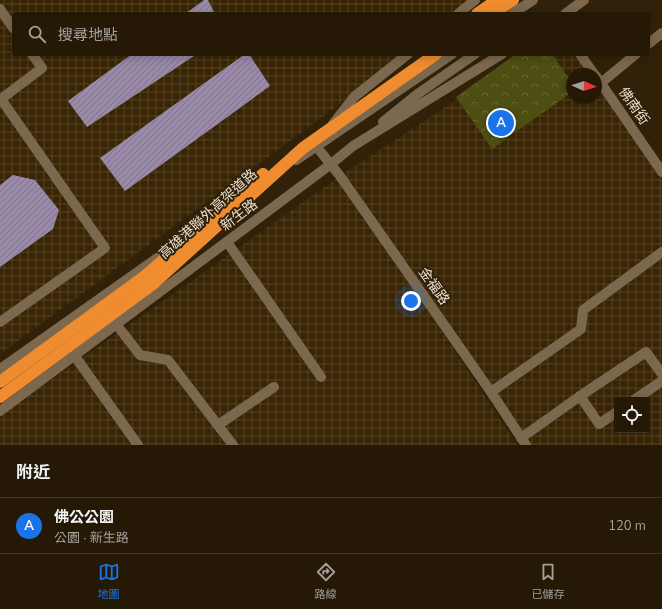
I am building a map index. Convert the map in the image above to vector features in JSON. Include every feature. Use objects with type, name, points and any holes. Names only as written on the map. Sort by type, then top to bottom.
[{"type":"highway","points":[[480,12],[497,0]]},
{"type":"highway","points":[[495,12],[512,0]]},
{"type":"highway","name":"高雄港聯外高架道路","points":[[0,382],[145,276],[299,142],[419,56]]},
{"type":"highway","name":"高雄港聯外高架道路","points":[[0,397],[153,284],[303,148],[433,56]]},
{"type":"street","points":[[461,12],[476,0]]},
{"type":"street","points":[[500,12],[512,0]]},
{"type":"street","points":[[518,12],[526,0]]},
{"type":"street","points":[[515,12],[533,0]]},
{"type":"street","points":[[568,12],[584,0]]},
{"type":"street","points":[[0,9],[12,26]]},
{"type":"street","points":[[650,42],[662,33]]},
{"type":"street","points":[[0,322],[105,248],[1,100],[42,68],[33,56]]},
{"type":"street","points":[[316,146],[354,97],[405,56]]},
{"type":"street","points":[[393,93],[442,56]]},
{"type":"street","name":"新生路","points":[[0,369],[316,146],[449,56]]},
{"type":"street","points":[[353,146],[419,93],[472,56]]},
{"type":"street","name":"新生路","points":[[0,410],[227,242],[353,146],[499,56]]},
{"type":"street","points":[[581,56],[590,68]]},
{"type":"street","points":[[602,77],[633,56]]},
{"type":"street","name":"佛南街","points":[[602,86],[662,172]]},
{"type":"street","name":"金福路","points":[[316,146],[491,392],[524,442]]},
{"type":"street","points":[[227,242],[321,377]]},
{"type":"street","points":[[491,392],[582,329],[583,310],[662,252]]},
{"type":"street","points":[[116,324],[140,355],[168,360],[234,445]]},
{"type":"street","points":[[524,442],[580,396],[646,352],[662,374]]},
{"type":"street","points":[[74,355],[138,445]]},
{"type":"street","points":[[638,397],[662,381]]},
{"type":"street","points":[[218,425],[274,387]]},
{"type":"street","points":[[580,396],[599,424],[614,414]]},
{"type":"shaded area","points":[[0,0],[481,0],[465,12],[12,12],[12,56],[405,56],[0,354]]},
{"type":"shaded area","points":[[524,56],[580,56],[589,68],[566,68],[566,104],[602,104],[602,87],[662,174],[662,445],[531,445],[349,190],[517,445],[0,445],[0,416],[340,176]]},
{"type":"green space","points":[[513,56],[553,56],[566,74],[566,96],[492,149],[456,97]]},
{"type":"building","points":[[204,0],[208,0],[214,12],[188,12]]},
{"type":"building","points":[[129,56],[194,56],[87,127],[68,101]]},
{"type":"building","points":[[242,56],[250,56],[270,86],[125,191],[100,158]]},
{"type":"building","points":[[13,175],[35,180],[59,210],[53,229],[0,267],[0,185]]},
{"type":"place","name":"佛公公園","points":[[501,123]]}]
